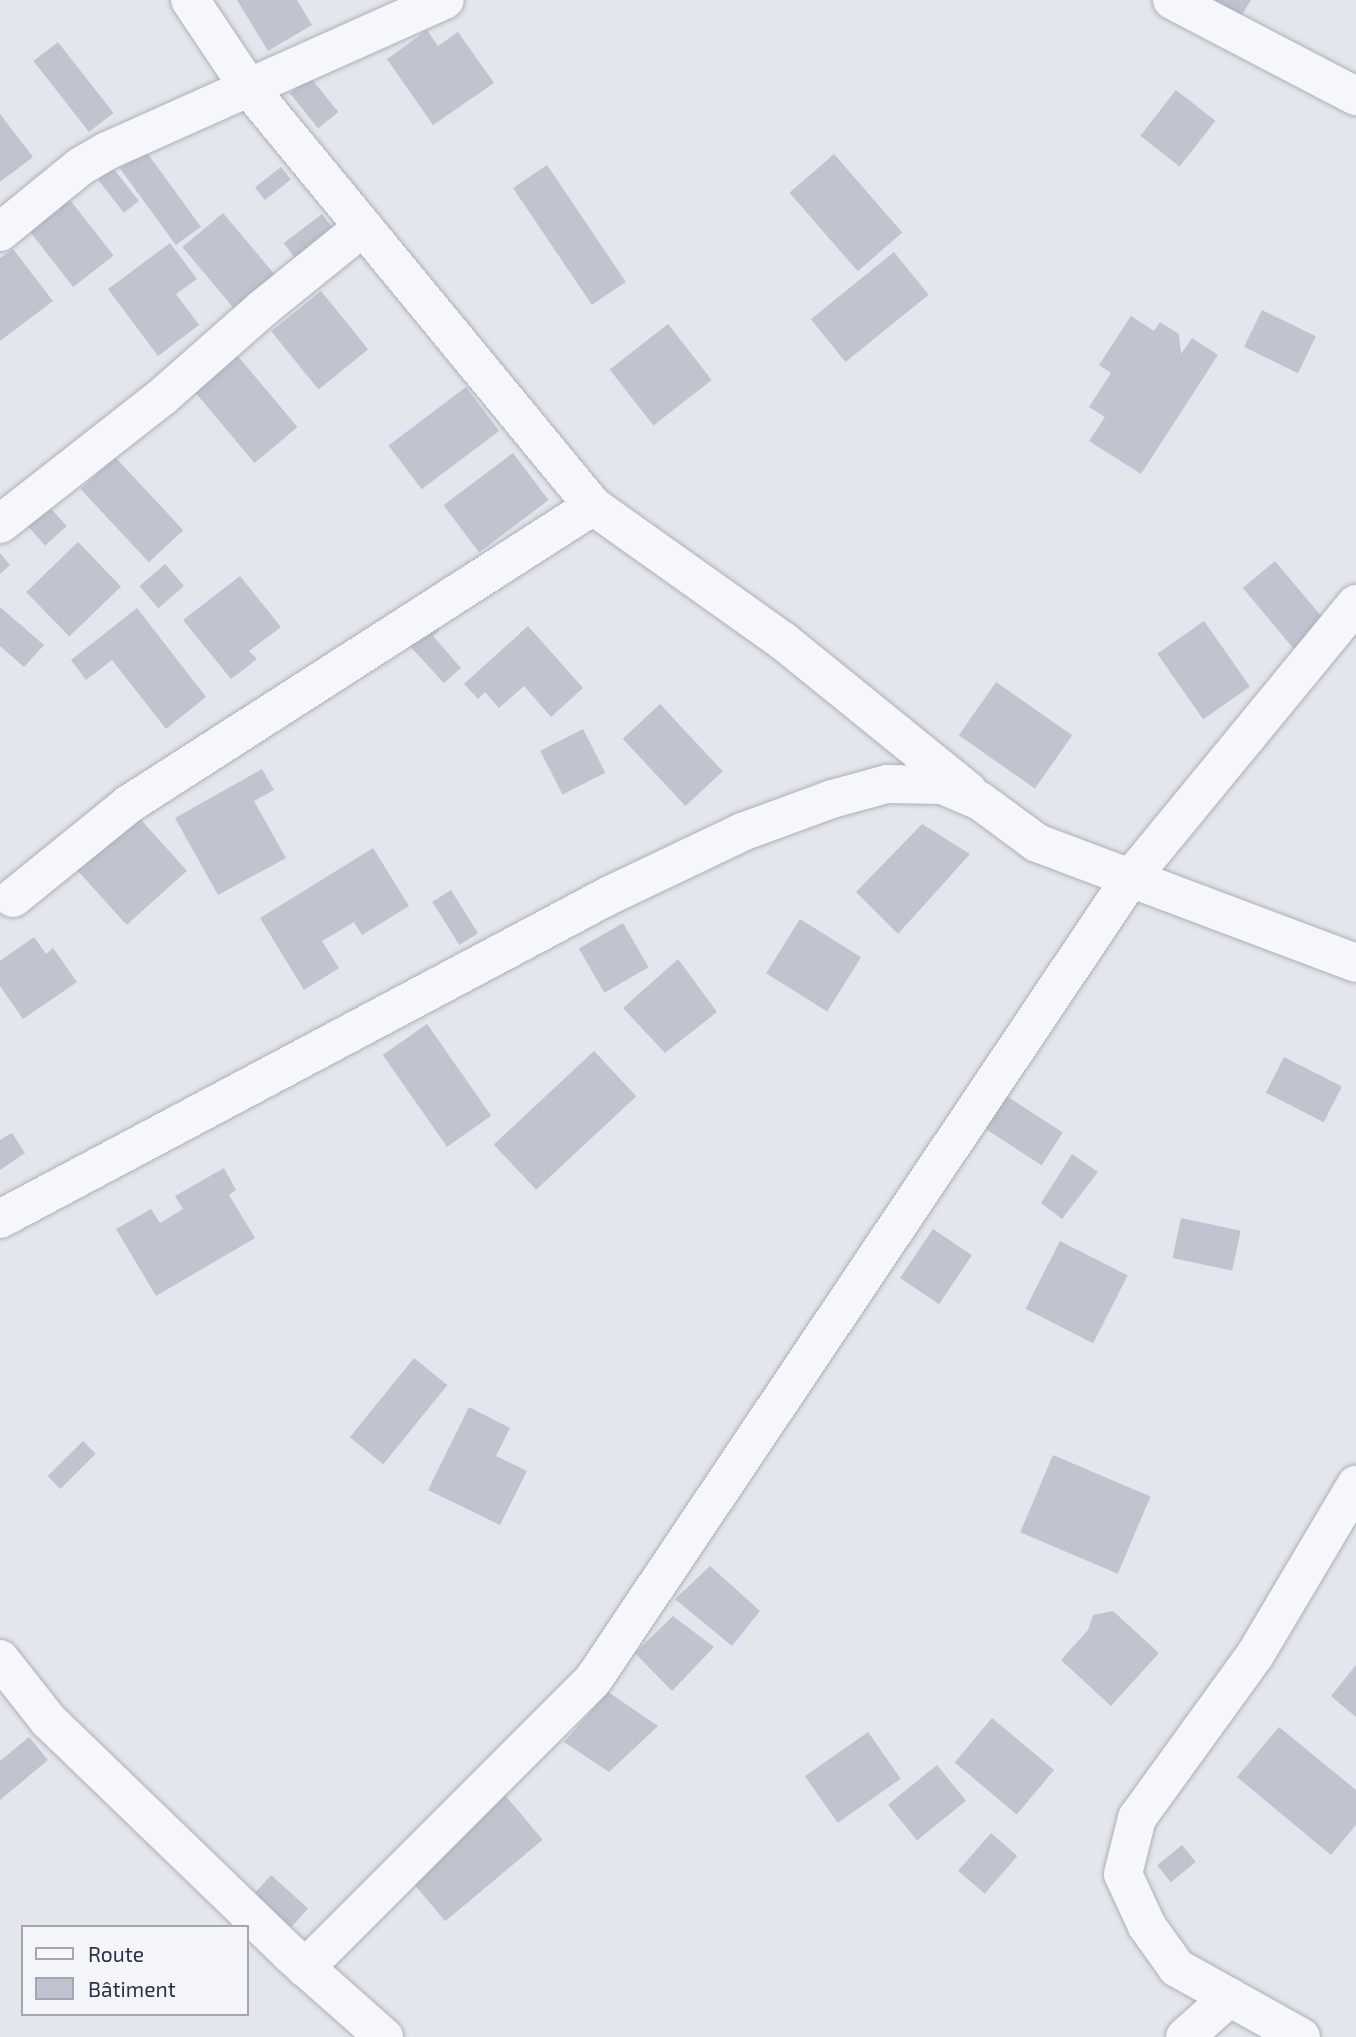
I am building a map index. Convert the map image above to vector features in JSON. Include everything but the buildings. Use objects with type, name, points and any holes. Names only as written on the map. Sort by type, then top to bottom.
[{"type":"street","points":[[190,0],[249,88],[593,506],[783,641],[980,801],[1037,843],[1356,963]]},
{"type":"street","points":[[0,232],[80,166],[445,0]]},
{"type":"street","points":[[1172,0],[1356,96]]},
{"type":"street","points":[[0,524],[162,397],[363,226]]},
{"type":"street","points":[[13,898],[129,804],[593,506]]},
{"type":"street","points":[[305,1968],[593,1680],[1130,879],[1356,604]]},
{"type":"street","points":[[0,1219],[608,897],[742,832],[832,799],[887,784],[942,785],[980,801]]},
{"type":"street","points":[[1301,2037],[1177,1968],[1147,1926],[1123,1874],[1137,1818],[1255,1655],[1356,1485]]},
{"type":"street","points":[[0,1659],[48,1720],[305,1968],[384,2037]]},
{"type":"street","points":[[1185,2037],[1230,1997]]}]
